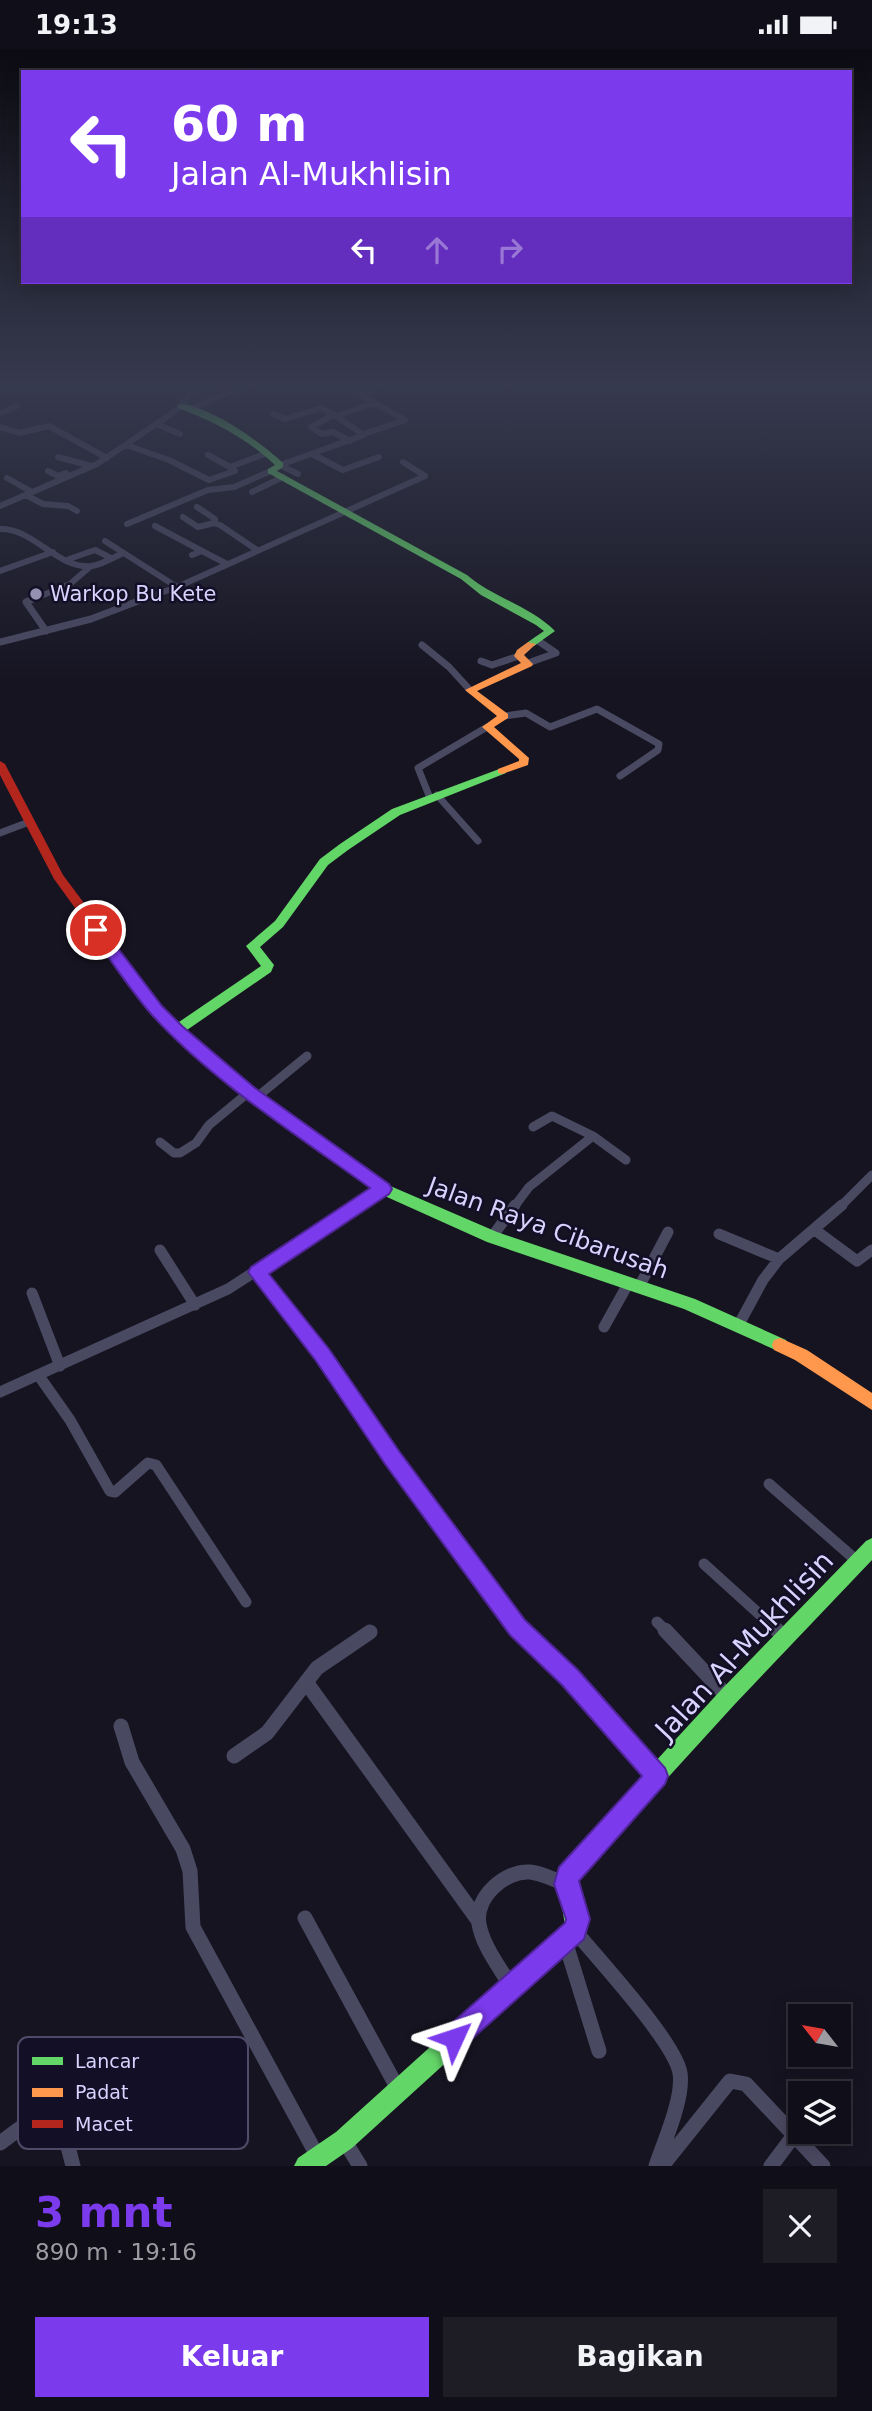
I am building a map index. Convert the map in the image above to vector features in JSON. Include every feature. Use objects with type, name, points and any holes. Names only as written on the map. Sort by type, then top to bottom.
[{"type":"street","points":[[17,485],[43,504],[68,506],[78,511]]},
{"type":"street","points":[[0,506],[48,485]]},
{"type":"street","points":[[127,524],[208,490],[241,485]]},
{"type":"street","points":[[252,492],[263,485]]},
{"type":"street","points":[[304,485],[464,577],[472,586],[550,629],[549,633],[537,640],[524,659],[470,690]]},
{"type":"street","points":[[0,642],[91,619],[177,587],[406,485]]},
{"type":"street","points":[[197,507],[217,521],[214,523]]},
{"type":"street","points":[[183,517],[198,527],[214,523],[257,550]]},
{"type":"street","points":[[155,526],[227,564]]},
{"type":"street","points":[[0,529],[15,529],[79,565],[91,566],[123,553]]},
{"type":"street","points":[[105,541],[177,587]]},
{"type":"street","points":[[69,559],[95,550],[111,558]]},
{"type":"street","points":[[192,555],[202,551]]},
{"type":"street","points":[[0,571],[54,552]]},
{"type":"street","points":[[46,631],[26,602],[74,581],[91,566]]},
{"type":"street","points":[[481,661],[492,666],[556,653],[537,640]]},
{"type":"street","points":[[422,645],[449,667],[470,690],[503,716],[526,713],[548,727],[597,709],[659,744],[658,750],[620,776]]},
{"type":"street","points":[[478,841],[433,797],[418,768],[503,719],[503,716]]},
{"type":"street","points":[[177,1030],[267,969],[268,965],[252,946],[279,925],[329,857],[396,812],[524,763],[524,758],[487,727]]},
{"type":"street","name":"Jalan Raya Cibarusah","points":[[0,767],[58,876],[156,1010],[253,1095],[383,1189],[492,1237],[673,1298],[738,1326],[820,1366],[872,1402]]},
{"type":"street","points":[[0,833],[29,822]]},
{"type":"street","points":[[160,1142],[174,1153],[180,1153],[196,1143],[206,1133],[209,1125],[307,1056]]},
{"type":"street","points":[[533,1127],[552,1116],[575,1125],[626,1160]]},
{"type":"street","points":[[492,1237],[529,1187],[593,1136]]},
{"type":"street","points":[[738,1326],[763,1280],[779,1259],[797,1241],[815,1230],[872,1175]]},
{"type":"street","points":[[0,1392],[39,1377],[257,1272],[319,1228],[383,1189]]},
{"type":"street","points":[[815,1230],[857,1261],[872,1250]]},
{"type":"street","points":[[604,1327],[668,1233]]},
{"type":"street","points":[[719,1234],[779,1259]]},
{"type":"street","points":[[160,1250],[195,1304]]},
{"type":"street","points":[[257,1272],[323,1355],[392,1457],[518,1627],[570,1678],[657,1776]]},
{"type":"street","points":[[32,1293],[60,1366]]},
{"type":"street","points":[[39,1377],[70,1420],[111,1491],[120,1488],[148,1463],[156,1465],[247,1602]]},
{"type":"street","points":[[769,1484],[857,1561]]},
{"type":"street","name":"Jalan Al-Mukhlisin","points":[[566,1884],[571,1868],[728,1697],[872,1547]]},
{"type":"street","points":[[704,1564],[785,1638]]},
{"type":"street","points":[[657,1622],[728,1697]]},
{"type":"street","points":[[234,1756],[267,1733],[317,1668],[370,1633]]},
{"type":"street","points":[[306,1682],[478,1920],[511,1987]]},
{"type":"street","points":[[121,1726],[132,1762],[177,1836],[188,1861],[193,1888],[190,1910],[192,1927],[312,2162],[344,2140],[570,1936],[578,1919],[566,1884],[526,1872],[513,1875],[486,1896],[480,1906],[478,1920]]},
{"type":"street","points":[[305,1918],[398,2089]]},
{"type":"street","points":[[570,1936],[599,2051]]},
{"type":"street","points":[[570,1936],[661,2039],[675,2059],[680,2073],[673,2110],[656,2166]]},
{"type":"street","points":[[662,2166],[730,2081],[746,2084],[788,2127]]},
{"type":"street","points":[[0,2143],[18,2131]]},
{"type":"street","points":[[344,2140],[360,2166]]},
{"type":"street","points":[[771,2166],[788,2143]]},
{"type":"street","points":[[804,2144],[824,2166]]},
{"type":"street","points":[[69,2149],[73,2166]]},
{"type":"traffic: fast","points":[[296,485],[464,577],[484,593],[529,616],[550,631],[531,644]]},
{"type":"traffic: fast","points":[[177,1030],[266,969],[268,965],[252,946],[279,924],[324,862],[396,812],[502,771]]},
{"type":"traffic: fast","points":[[144,993],[156,1010],[249,1092],[383,1189],[492,1237],[689,1304],[780,1345]]},
{"type":"traffic: fast","points":[[306,2166],[344,2140],[575,1930],[569,1883],[571,1868],[728,1697],[872,1547]]},
{"type":"traffic: slow","points":[[502,771],[524,763],[524,758],[487,727],[504,716],[470,690],[528,664],[519,656],[520,652],[531,644]]},
{"type":"traffic: slow","points":[[780,1345],[801,1355],[872,1402]]},
{"type":"traffic: jam","points":[[0,764],[58,876],[144,993]]},
{"type":"place","name":"Warkop Bu Kete","points":[[36,594]]},
{"type":"route","points":[[96,930],[156,1010],[177,1030],[249,1092],[383,1189],[319,1228],[257,1272],[323,1355],[392,1457],[518,1627],[570,1678],[657,1776],[567,1875],[566,1884],[578,1919],[575,1930],[454,2038]]}]
